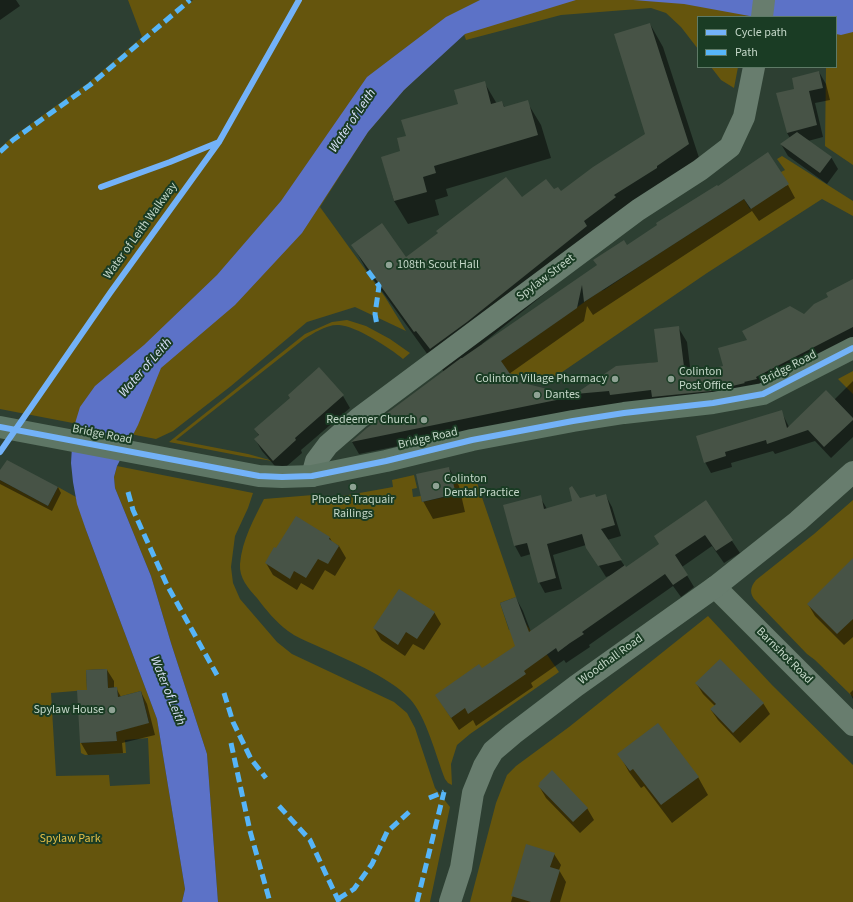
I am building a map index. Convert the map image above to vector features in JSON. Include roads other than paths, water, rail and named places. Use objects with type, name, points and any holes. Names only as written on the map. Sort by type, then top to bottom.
[{"type":"main road","name":"Bridge Road","points":[[0,427],[259,476],[312,476],[386,461],[472,440],[573,421],[624,413],[712,403],[763,394],[853,348]]},
{"type":"street","points":[[762,16],[764,0]]},
{"type":"street","name":"Spylaw Street","points":[[312,476],[316,461],[328,445],[359,418],[638,210],[700,170],[730,147],[744,117],[754,68]]},
{"type":"street","name":"Woodhall Road","points":[[450,902],[461,868],[473,793],[484,766],[493,751],[576,686],[715,586],[798,522],[853,472]]},
{"type":"street","name":"Barnshot Road","points":[[715,586],[853,725]]},
{"type":"water","name":"Water of Leith","points":[[480,0],[576,0],[465,34],[404,90],[368,132],[302,233],[235,305],[161,368],[138,425],[117,466],[114,477],[115,488],[151,576],[207,754],[218,902],[182,902],[185,889],[157,719],[77,504],[71,463],[73,430],[80,407],[95,386],[144,345],[217,275],[281,201],[367,77],[446,17]]},
{"type":"water","points":[[633,0],[853,0],[853,32],[841,35],[837,34],[837,16],[750,16],[684,4]]},
{"type":"place","name":"108th Scout Hall","points":[[389,265]]},
{"type":"place","name":"Colinton Village Pharmacy","points":[[615,379]]},
{"type":"place","name":"Colinton Post Office","points":[[671,379]]},
{"type":"place","name":"Dantes","points":[[537,395]]},
{"type":"place","name":"Redeemer Church","points":[[424,420]]},
{"type":"place","name":"Colinton Dental Practice","points":[[436,486]]},
{"type":"place","name":"Phoebe Traquair Railings","points":[[353,487]]},
{"type":"place","name":"Spylaw House","points":[[112,710]]},
{"type":"park label","name":"Spylaw Park","points":[[70,839]]}]
